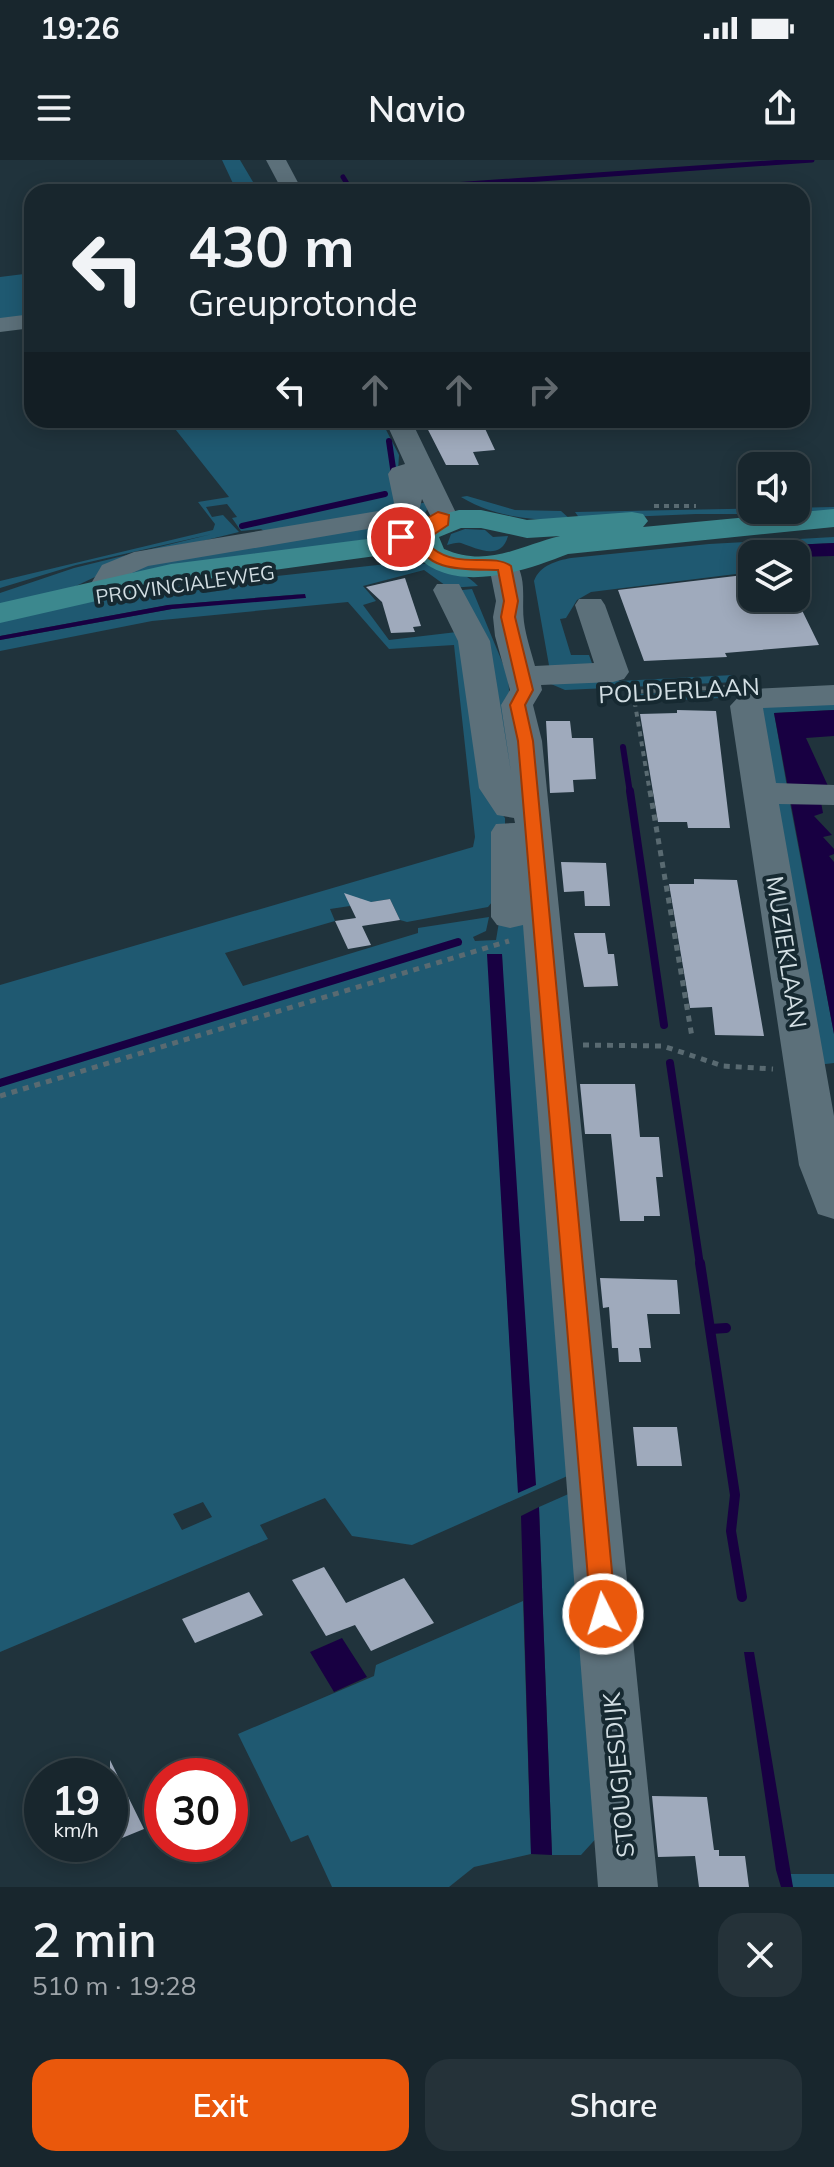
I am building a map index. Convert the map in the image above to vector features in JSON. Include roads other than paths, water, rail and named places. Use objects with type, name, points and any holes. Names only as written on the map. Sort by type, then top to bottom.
[{"type":"main road","points":[[438,546],[475,512],[519,546]]},
{"type":"main road","points":[[438,546],[443,551],[474,560],[640,514],[820,519]]},
{"type":"main road","points":[[438,546],[562,545],[820,519]]},
{"type":"main road","name":"PROVINCIALEWEG","points":[[8,611],[104,587],[320,553],[406,543],[438,546]]},
{"type":"main road","name":"PROVINCIALEWEG","points":[[8,611],[156,586],[354,563],[438,546]]},
{"type":"street","points":[[275,160],[288,184]]},
{"type":"street","points":[[0,325],[24,322]]},
{"type":"street","name":"STOUGJESDIJK","points":[[402,428],[423,469],[438,546],[481,578],[508,617],[526,690],[517,705],[525,741],[520,808],[552,1045],[628,1887]]},
{"type":"street","points":[[104,587],[104,580],[112,572],[144,558],[393,517],[409,505],[402,474],[423,469]]},
{"type":"street","name":"STOUGJESDIJK","points":[[423,469],[475,512]]},
{"type":"street","points":[[438,546],[474,641],[496,788],[520,808],[510,917]]},
{"type":"street","name":"STOUGJESDIJK","points":[[508,617],[519,546]]},
{"type":"street","points":[[521,676],[613,672],[590,605]]},
{"type":"street","name":"POLDERLAAN","points":[[744,694],[834,695]]},
{"type":"street","name":"MUZIEKLAAN","points":[[744,694],[773,793],[805,1069],[822,1172],[834,1204]]},
{"type":"street","points":[[773,793],[829,795]]},
{"type":"waterway","points":[[468,184],[812,160]]},
{"type":"waterway","points":[[343,177],[347,184]]},
{"type":"waterway","points":[[389,441],[394,475]]},
{"type":"waterway","points":[[242,526],[385,494]]},
{"type":"waterway","points":[[623,747],[630,793]]},
{"type":"waterway","points":[[630,791],[664,1025]]},
{"type":"waterway","points":[[0,1083],[458,942]]},
{"type":"waterway","points":[[670,1063],[700,1265]]},
{"type":"waterway","points":[[700,1263],[735,1495],[731,1531],[742,1597]]},
{"type":"waterway","points":[[711,1329],[726,1328]]}]
